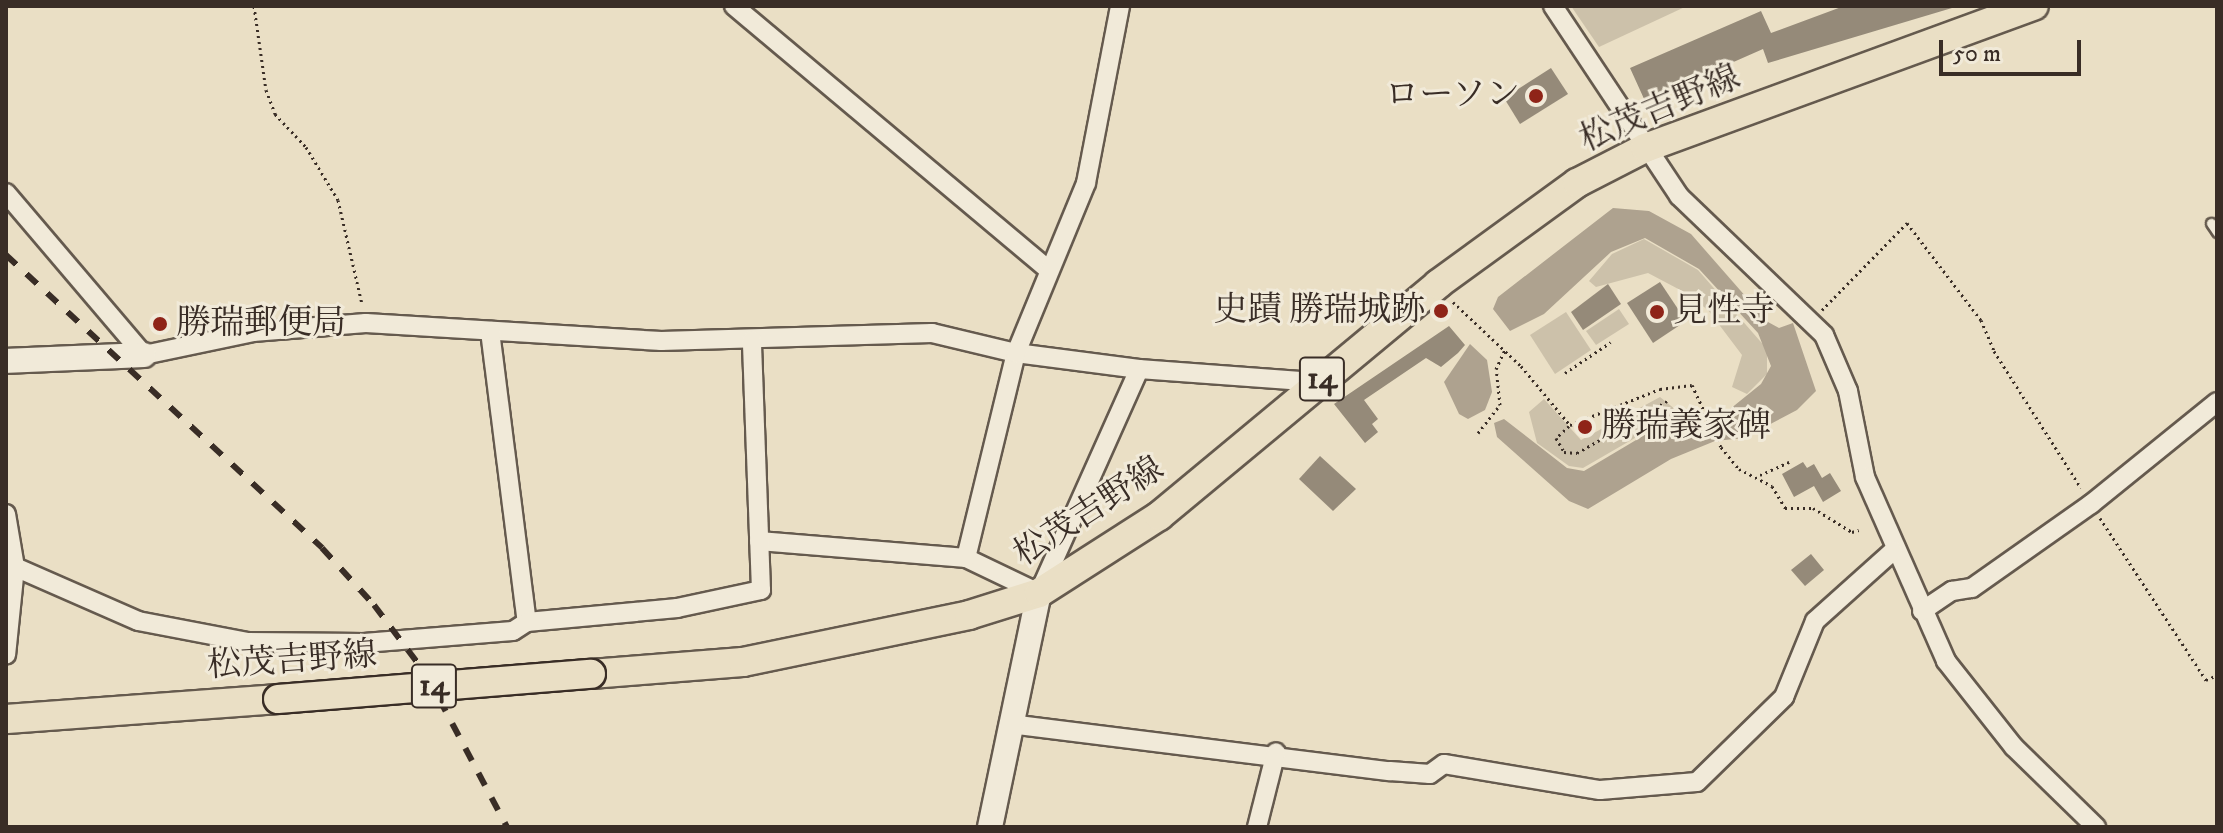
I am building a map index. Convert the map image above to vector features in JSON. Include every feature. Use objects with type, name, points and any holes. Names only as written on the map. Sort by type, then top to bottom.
[{"type":"main road","name":"松茂吉野線","points":[[6,719],[743,662],[969,615],[1039,593],[1159,516],[1432,289],[1577,183],[1645,148],[2034,6]]},
{"type":"street","points":[[734,6],[1049,270]]},
{"type":"street","points":[[966,558],[1016,353],[1086,183],[1120,6]]},
{"type":"street","points":[[1553,6],[1679,196],[1811,322],[1838,359],[1865,477],[1893,551],[1922,611],[1978,706],[2096,827]]},
{"type":"street","points":[[6,193],[144,355]]},
{"type":"street","points":[[6,361],[144,355],[253,332],[366,323],[490,331],[752,340],[932,333],[1016,353],[1139,369],[1318,382]]},
{"type":"street","points":[[490,331],[527,622]]},
{"type":"street","points":[[15,567],[138,621],[248,642],[364,643],[513,631],[527,622],[677,608],[761,590],[752,340]]},
{"type":"street","points":[[990,827],[1039,593],[1139,369]]},
{"type":"street","points":[[1922,611],[1952,591],[1972,588],[2091,504],[2217,402]]},
{"type":"street","points":[[6,514],[15,567],[6,655]]},
{"type":"street","points":[[759,541],[966,558],[1039,593]]},
{"type":"street","points":[[1010,724],[1276,752],[1390,771],[1430,774],[1444,764],[1600,790],[1697,782],[1784,697],[1815,621],[1893,551]]},
{"type":"street","points":[[1257,827],[1276,752]]},
{"type":"path","points":[[254,6],[266,90],[275,114],[306,147],[338,200],[366,323]]},
{"type":"path","points":[[1811,322],[1907,223],[1981,320],[1994,351],[2206,680],[2217,675]]},
{"type":"path","points":[[1432,289],[1505,350],[1570,425]]},
{"type":"path","points":[[1565,373],[1611,342]]},
{"type":"path","points":[[1478,433],[1500,405],[1496,369],[1505,350]]},
{"type":"path","points":[[1667,401],[1570,454],[1556,438],[1570,425],[1660,389],[1692,385],[1721,447],[1739,469],[1758,476],[1785,508],[1813,508],[1852,532],[1859,530]]},
{"type":"path","points":[[1758,476],[1789,462]]},
{"type":"shaded area","points":[[1571,6],[1687,6],[1599,47]]},
{"type":"shaded area","points":[[1613,208],[1649,211],[1691,234],[1768,322],[1779,328],[1793,323],[1816,391],[1797,410],[1744,438],[1715,441],[1671,459],[1588,509],[1569,501],[1497,437],[1494,423],[1504,419],[1567,468],[1584,471],[1663,424],[1709,426],[1761,384],[1771,366],[1758,333],[1699,269],[1645,238],[1611,252],[1544,314],[1510,331],[1493,309],[1498,297]]},
{"type":"shaded area","points":[[1644,239],[1698,270],[1767,349],[1767,374],[1747,394],[1732,387],[1742,355],[1708,310],[1684,292],[1648,273],[1596,287],[1589,281],[1612,254]]},
{"type":"shaded area","points":[[1619,309],[1629,324],[1596,345],[1586,331]]},
{"type":"shaded area","points":[[1566,312],[1591,350],[1555,374],[1530,335]]},
{"type":"shaded area","points":[[1470,344],[1487,360],[1492,392],[1485,410],[1468,419],[1459,414],[1444,382]]},
{"type":"shaded area","points":[[1660,397],[1681,414],[1680,421],[1666,420],[1583,468],[1569,466],[1537,443],[1529,412],[1544,399],[1581,440]]},
{"type":"building","points":[[1844,6],[1952,8],[1768,63],[1763,49],[1645,101],[1630,68],[1761,11],[1771,33]]},
{"type":"building","name":"ローソン","points":[[1551,68],[1568,94],[1520,124],[1504,98]]},
{"type":"building","name":"見性寺","points":[[1660,282],[1686,321],[1653,343],[1627,303]]},
{"type":"building","points":[[1608,284],[1621,304],[1583,330],[1571,312]]},
{"type":"building","points":[[1449,326],[1465,345],[1458,353],[1441,367],[1426,358],[1364,400],[1378,419],[1372,424],[1378,432],[1365,443],[1334,404]]},
{"type":"building","points":[[1320,456],[1356,489],[1333,511],[1299,479]]},
{"type":"building","points":[[1803,462],[1807,468],[1814,464],[1822,478],[1830,473],[1841,491],[1823,502],[1814,486],[1794,497],[1782,474]]},
{"type":"building","points":[[1811,554],[1824,570],[1805,586],[1791,570]]},
{"type":"railway","points":[[6,255],[322,548],[374,605],[426,674],[507,827]]},
{"type":"place","name":"ローソン","points":[[1536,96]]},
{"type":"place","name":"史蹟 勝瑞城跡","points":[[1441,311]]},
{"type":"place","name":"見性寺","points":[[1657,312]]},
{"type":"place","name":"勝瑞郵便局","points":[[160,324]]},
{"type":"place","name":"勝瑞義家碑","points":[[1585,427]]}]
